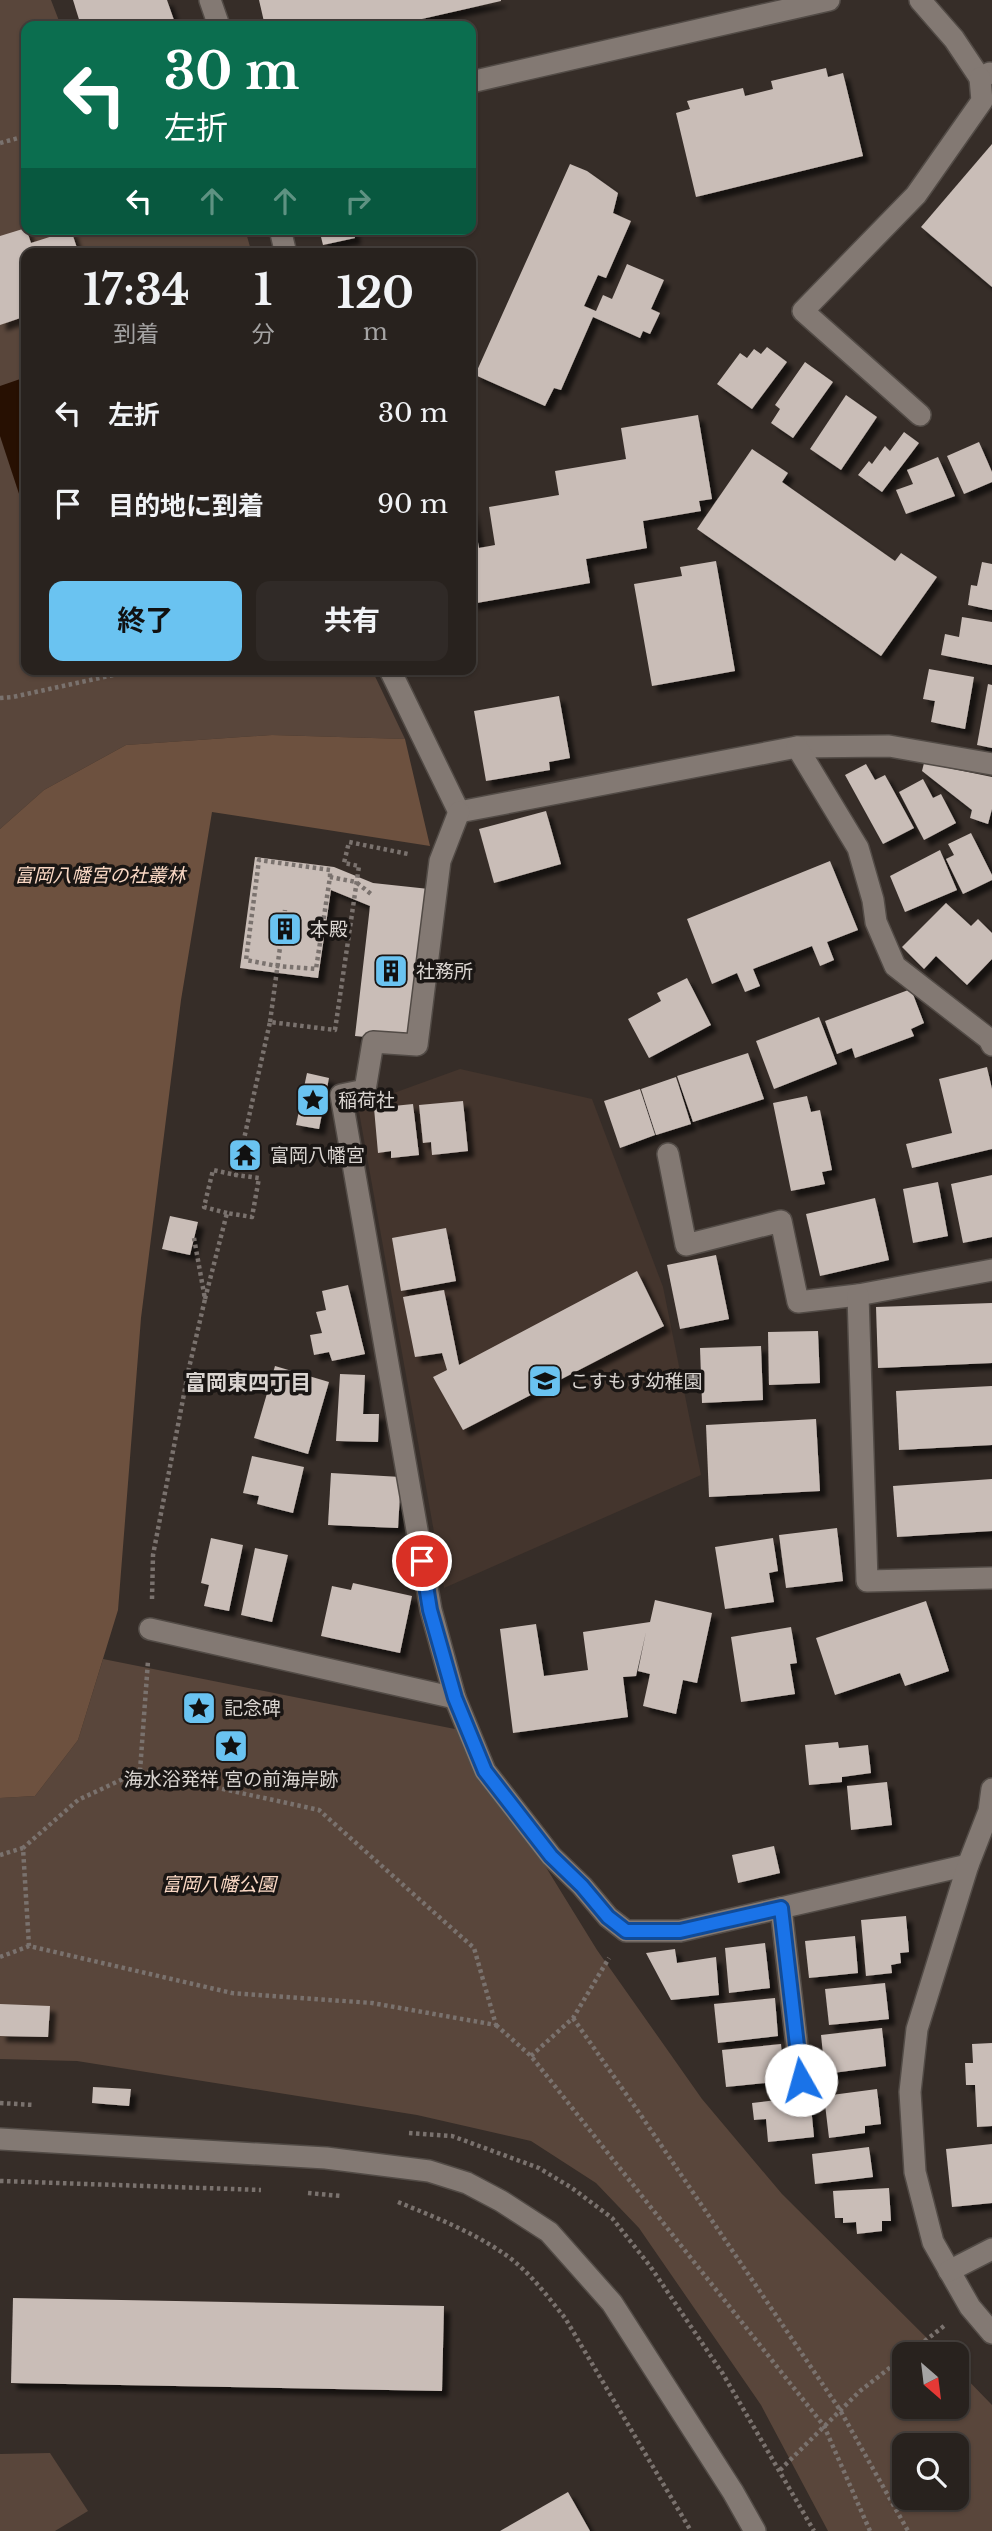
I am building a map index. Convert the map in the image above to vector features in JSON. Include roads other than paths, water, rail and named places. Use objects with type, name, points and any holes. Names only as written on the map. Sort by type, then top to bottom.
[{"type":"street","points":[[210,0],[217,21]]},
{"type":"street","points":[[476,81],[829,0]]},
{"type":"street","points":[[919,415],[803,311],[916,195],[982,101],[986,75],[920,0]]},
{"type":"street","points":[[392,675],[459,812],[440,861],[417,1045],[373,1042],[365,1090],[341,1095],[430,1610],[455,1698],[485,1771],[551,1856],[582,1886],[608,1917],[626,1931],[680,1931],[968,1865]]},
{"type":"street","points":[[459,812],[797,747],[889,746],[992,764]]},
{"type":"street","points":[[797,747],[858,848],[873,900],[876,922],[895,967],[989,1039],[992,1045]]},
{"type":"street","points":[[668,1154],[686,1245],[781,1221],[798,1302],[858,1295],[992,1270]]},
{"type":"street","points":[[858,1295],[867,1581],[992,1578]]},
{"type":"street","points":[[150,1629],[455,1698]]},
{"type":"street","points":[[992,1789],[991,1811],[968,1865],[917,2029],[910,2092],[915,2172],[933,2242],[970,2307],[992,2333]]},
{"type":"street","points":[[781,1908],[801,2080]]},
{"type":"street","points":[[0,2139],[326,2158],[429,2171],[467,2183],[500,2200],[549,2232],[612,2303],[755,2531]]},
{"type":"street","points":[[949,2272],[992,2249]]},
{"type":"place","name":"本殿","points":[[285,929]]},
{"type":"place","name":"社務所","points":[[391,971]]},
{"type":"place","name":"稲荷社","points":[[313,1100]]},
{"type":"place","name":"富岡八幡宮","points":[[245,1155]]},
{"type":"place","name":"こすもす幼稚園","points":[[545,1381]]},
{"type":"place","name":"記念碑","points":[[199,1708]]},
{"type":"place","name":"海水浴発祥 宮の前海岸跡","points":[[231,1746]]},
{"type":"district","name":"富岡東四丁目","points":[[248,1383]]},
{"type":"park label","name":"富岡八幡宮の社叢林","points":[[100,875]]},
{"type":"park label","name":"富岡八幡公園","points":[[219,1884]]}]
